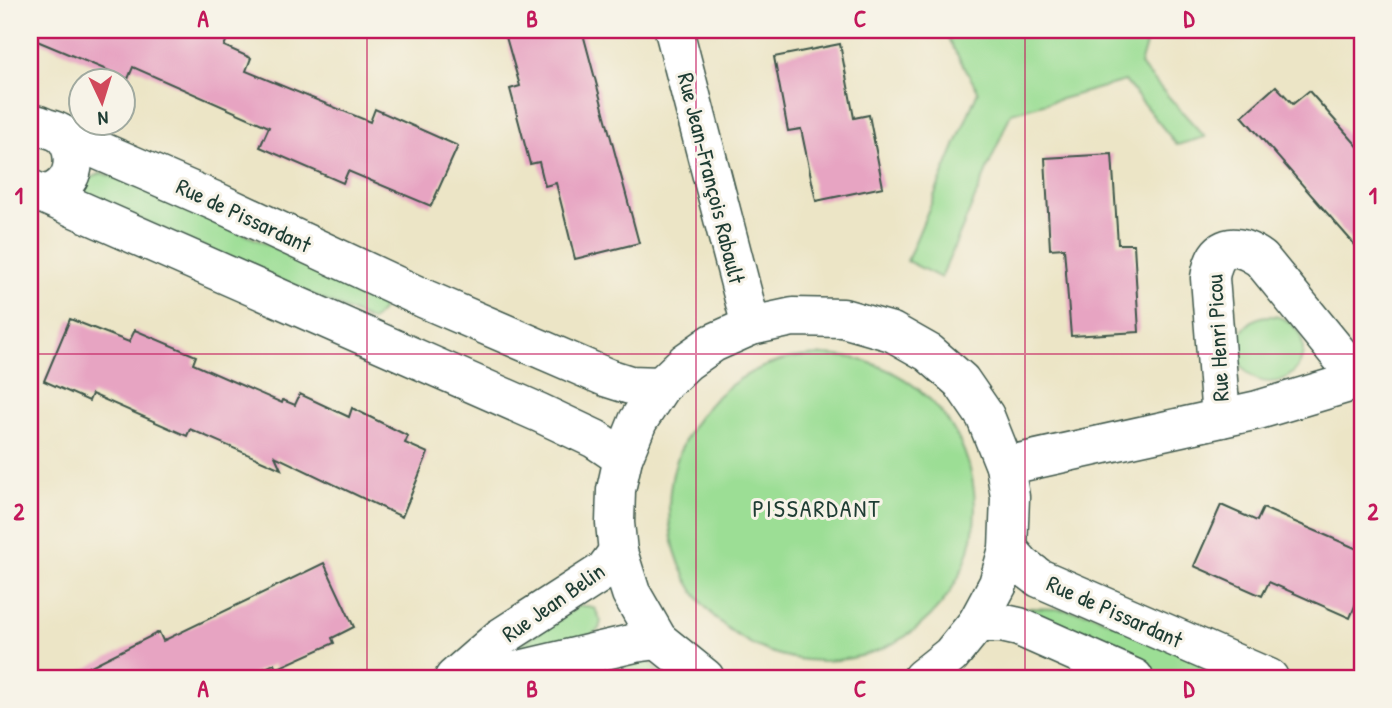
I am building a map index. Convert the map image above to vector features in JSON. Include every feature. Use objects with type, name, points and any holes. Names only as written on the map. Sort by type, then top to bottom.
[{"type":"street","name":"Rue Jean-François Rabault","points":[[674,30],[751,326]]},
{"type":"street","name":"Rue de Pissardant","points":[[37,192],[55,192],[66,183],[72,172],[73,159],[71,146],[39,126]]},
{"type":"street","name":"Rue de Pissardant","points":[[39,126],[215,201],[425,299],[608,378],[629,385],[661,386]]},
{"type":"street","name":"Rue de Pissardant","points":[[37,192],[595,439],[623,458]]},
{"type":"street","name":"Rue Henri Picou","points":[[1004,466],[1221,418],[1272,406],[1361,380],[1261,259],[1248,250],[1233,247],[1221,252],[1212,264],[1210,278],[1221,418]]},
{"type":"street","points":[[402,352],[425,299]]},
{"type":"street","points":[[705,678],[658,640],[631,593],[618,552],[615,523],[616,490],[623,458],[638,421],[661,386],[685,362],[713,343],[751,326],[793,317],[844,318],[892,332],[929,353],[961,381],[985,416],[1004,466],[1010,497],[1008,549],[998,584],[978,622],[951,655],[923,678]]},
{"type":"street","name":"Rue de Pissardant","points":[[1008,549],[1022,565],[1039,578],[1269,678]]},
{"type":"street","name":"Rue Jean Belin","points":[[454,678],[500,638],[604,572],[618,552]]},
{"type":"street","points":[[978,622],[1019,627],[1134,678]]},
{"type":"street","name":"Rue Jean Belin","points":[[485,678],[658,640]]},
{"type":"green space","points":[[943,30],[1150,30],[1140,65],[1205,137],[1177,145],[1125,81],[1011,113],[941,278],[907,261],[978,91]]},
{"type":"green space","points":[[101,173],[128,182],[382,296],[382,311],[372,321],[82,194],[87,180]]},
{"type":"green space","points":[[1270,316],[1283,319],[1293,326],[1300,336],[1303,349],[1300,362],[1293,372],[1283,379],[1270,382],[1257,379],[1247,372],[1240,362],[1237,349],[1240,336],[1247,326],[1257,319]]},
{"type":"green space","points":[[822,355],[852,358],[881,367],[907,381],[930,400],[949,423],[963,449],[972,478],[975,508],[972,538],[963,567],[949,593],[930,616],[907,635],[881,649],[852,658],[822,661],[792,658],[763,649],[737,635],[714,616],[695,593],[681,567],[672,538],[669,508],[672,478],[681,449],[695,423],[714,400],[737,381],[763,367],[792,358]]},
{"type":"green space","points":[[579,606],[595,609],[601,621],[599,629],[591,635],[513,654],[515,648]]},
{"type":"green space","points":[[1029,608],[1089,613],[1243,678],[1167,678],[1024,616]]},
{"type":"green space","points":[[648,659],[662,678],[575,676]]},
{"type":"building","points":[[30,30],[231,30],[224,46],[251,58],[246,71],[370,122],[375,109],[458,146],[431,206],[348,171],[343,183],[260,147],[269,127],[136,68],[136,66],[97,66],[30,38]]},
{"type":"building","points":[[504,30],[582,30],[639,243],[575,259],[556,183],[545,186],[539,162],[530,164],[510,89],[520,86]]},
{"type":"building","points":[[840,44],[854,118],[869,115],[883,187],[816,201],[801,129],[788,131],[774,57]]},
{"type":"building","points":[[1276,86],[1293,104],[1309,91],[1362,151],[1362,253],[1242,116]]},
{"type":"building","points":[[1112,154],[1118,244],[1134,244],[1139,332],[1071,336],[1064,248],[1050,249],[1045,158]]},
{"type":"building","points":[[70,319],[129,342],[135,330],[196,356],[193,364],[282,403],[283,400],[295,405],[300,394],[349,417],[352,408],[408,436],[405,443],[428,453],[402,517],[275,456],[281,469],[190,429],[187,436],[92,394],[89,401],[44,381]]},
{"type":"building","points":[[1221,505],[1257,521],[1263,508],[1362,551],[1362,589],[1350,618],[1269,582],[1262,596],[1194,566]]},
{"type":"building","points":[[324,563],[354,627],[332,638],[334,643],[276,669],[274,664],[244,678],[67,678],[159,632],[163,641]]},
{"type":"district","name":"PISSARDANT","points":[[817,508]]}]
